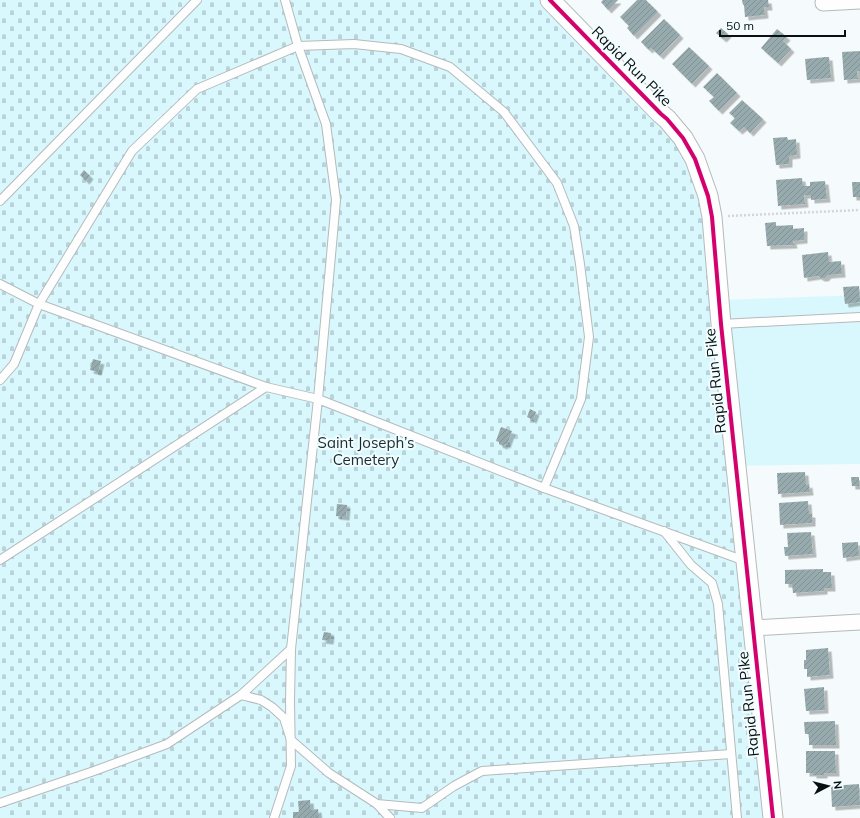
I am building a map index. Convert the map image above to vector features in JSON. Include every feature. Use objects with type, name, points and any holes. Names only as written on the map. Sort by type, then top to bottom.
[{"type":"street","name":"Rapid Run Pike","points":[[550,0],[667,119],[683,138],[696,159],[708,196],[712,217],[721,324],[745,561],[773,818]]},
{"type":"street","points":[[823,3],[860,2]]},
{"type":"street","points":[[752,628],[860,622]]},
{"type":"lane","points":[[0,202],[197,0]]},
{"type":"lane","points":[[274,818],[291,766],[291,649],[318,399],[336,200],[326,124],[298,46],[285,0]]},
{"type":"lane","points":[[0,380],[14,364],[39,304],[132,151],[197,89],[298,46],[354,44],[401,49],[450,67],[504,112],[557,183],[574,226],[590,337],[581,399],[544,488]]},
{"type":"lane","points":[[0,284],[39,304],[266,387],[318,399],[544,488],[745,561]]},
{"type":"lane","points":[[721,324],[860,317]]},
{"type":"lane","points":[[0,560],[266,387]]},
{"type":"lane","points":[[664,531],[691,565],[712,583],[718,604],[736,818]]},
{"type":"lane","points":[[0,803],[94,772],[168,744],[241,695],[291,649]]},
{"type":"lane","points":[[241,695],[261,700],[272,707],[284,718],[291,740],[329,773],[377,804],[390,818]]},
{"type":"lane","points":[[377,804],[422,808],[454,786],[482,771],[731,754]]},
{"type":"path","points":[[712,217],[860,210]]},
{"type":"green space","name":"Saint Joseph’s Cemetery","points":[[0,0],[550,0],[661,114],[708,196],[773,818],[0,818]]},
{"type":"green space","points":[[860,295],[860,464],[736,466],[719,300]]},
{"type":"building","points":[[603,0],[618,0],[608,10],[601,2]]},
{"type":"building","points":[[637,0],[646,0],[658,12],[634,36],[627,28],[629,26],[620,17]]},
{"type":"building","points":[[742,0],[768,0],[769,7],[764,7],[765,15],[745,17]]},
{"type":"building","points":[[664,19],[680,35],[660,56],[651,48],[649,50],[641,42]]},
{"type":"building","points":[[721,28],[728,34],[723,39],[716,33]]},
{"type":"building","points":[[777,29],[787,37],[783,41],[791,49],[778,63],[761,48]]},
{"type":"building","points":[[689,47],[709,66],[692,84],[672,64]]},
{"type":"building","points":[[860,51],[860,71],[857,71],[858,79],[844,80],[842,52]]},
{"type":"building","points":[[829,57],[831,78],[807,80],[805,59]]},
{"type":"building","points":[[717,73],[737,93],[719,111],[709,101],[714,97],[703,87]]},
{"type":"building","points":[[742,100],[763,119],[750,133],[744,127],[739,131],[730,123],[735,118],[729,113]]},
{"type":"building","points":[[787,137],[788,140],[796,139],[797,155],[789,156],[789,164],[776,165],[773,138]]},
{"type":"building","points":[[84,170],[90,176],[86,181],[80,175]]},
{"type":"building","points":[[802,178],[803,186],[810,186],[810,182],[825,181],[827,199],[811,200],[811,195],[804,195],[805,204],[778,206],[776,180]]},
{"type":"building","points":[[852,182],[860,182],[860,197],[853,197]]},
{"type":"building","points":[[776,222],[776,226],[793,225],[793,229],[804,228],[804,240],[793,241],[794,245],[767,246],[765,223]]},
{"type":"building","points":[[828,252],[829,262],[841,261],[842,274],[828,275],[825,278],[818,276],[804,278],[802,255]]},
{"type":"building","points":[[859,286],[860,302],[845,304],[843,287]]},
{"type":"building","points":[[93,359],[101,361],[98,372],[90,370]]},
{"type":"building","points":[[530,409],[536,412],[533,420],[527,417]]},
{"type":"building","points":[[501,427],[512,431],[507,445],[505,444],[504,446],[496,441]]},
{"type":"building","points":[[805,472],[806,485],[809,484],[810,492],[778,494],[777,473]]},
{"type":"building","points":[[851,477],[859,477],[859,486],[852,486]]},
{"type":"building","points":[[808,501],[809,514],[812,514],[812,523],[780,525],[779,503]]},
{"type":"building","points":[[337,504],[347,505],[346,517],[336,516]]},
{"type":"building","points":[[811,532],[813,554],[785,556],[784,547],[788,547],[787,533]]},
{"type":"building","points":[[858,542],[859,556],[843,558],[842,543]]},
{"type":"building","points":[[823,569],[823,572],[831,572],[832,588],[824,588],[824,591],[793,593],[792,584],[785,584],[785,570]]},
{"type":"building","points":[[324,632],[331,633],[330,641],[322,640]]},
{"type":"building","points":[[828,648],[830,675],[807,677],[807,669],[804,669],[806,650]]},
{"type":"building","points":[[824,687],[825,710],[806,711],[804,689]]},
{"type":"building","points":[[835,721],[836,745],[809,745],[809,734],[805,734],[804,722]]},
{"type":"building","points":[[806,751],[835,751],[836,773],[813,775],[813,773],[806,773]]},
{"type":"building","points":[[859,784],[860,805],[832,807],[831,786]]},
{"type":"building","points":[[310,800],[311,810],[318,809],[319,818],[293,818],[293,812],[299,812],[298,801]]},
{"type":"cycle path","points":[[550,0],[667,119],[683,138],[695,159],[708,196],[712,217],[721,324],[773,818]]}]
